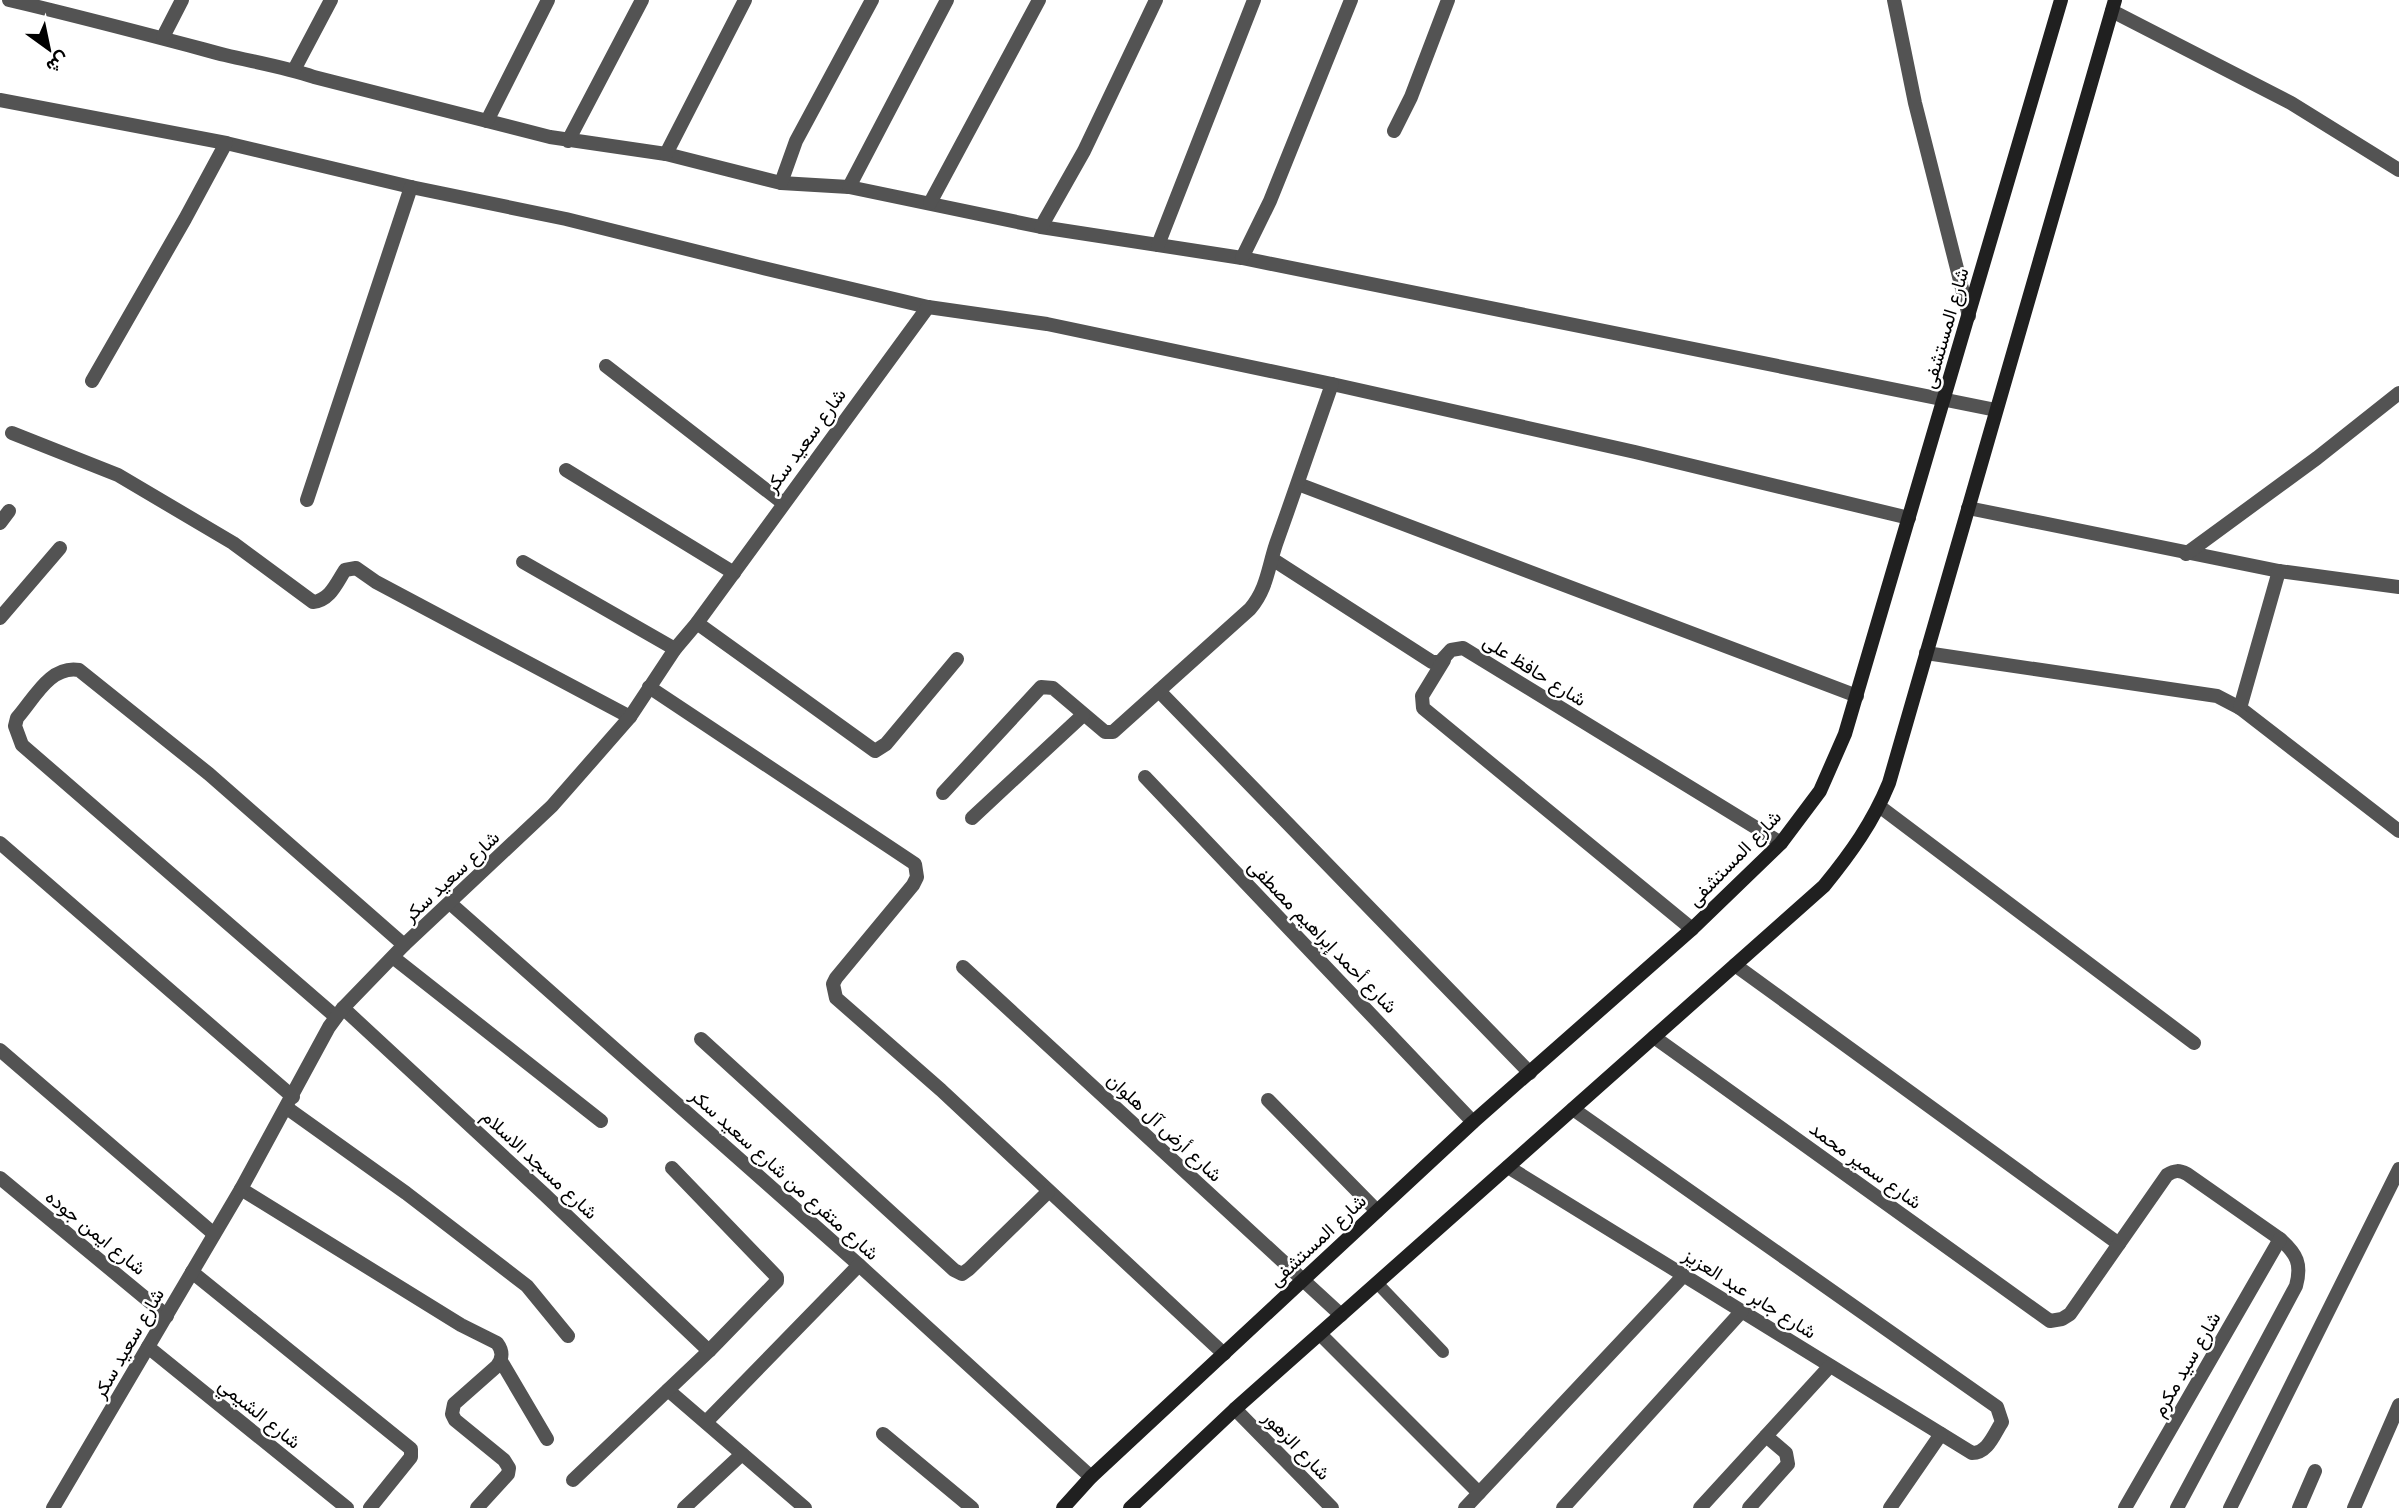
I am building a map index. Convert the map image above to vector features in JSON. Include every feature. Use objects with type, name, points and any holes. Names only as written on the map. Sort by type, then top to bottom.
[{"type":"street","points":[[9,0],[568,141],[666,154],[781,183],[849,187],[1041,227],[1242,258],[1997,410]]},
{"type":"street","points":[[163,37],[182,0]]},
{"type":"street","points":[[294,70],[331,0]]},
{"type":"street","points":[[487,121],[548,0]]},
{"type":"street","points":[[568,141],[642,0]]},
{"type":"street","points":[[666,154],[746,0]]},
{"type":"street","points":[[781,183],[796,141],[872,0]]},
{"type":"street","points":[[849,187],[947,0]]},
{"type":"street","points":[[930,203],[1039,0]]},
{"type":"street","points":[[1041,227],[1084,151],[1156,0]]},
{"type":"street","points":[[1158,246],[1254,0]]},
{"type":"street","points":[[1242,258],[1270,201],[1351,0]]},
{"type":"street","points":[[1394,131],[1411,97],[1448,0]]},
{"type":"street","points":[[1894,0],[1914,103],[1969,316]]},
{"type":"street","name":"شارع المستشفى","points":[[1063,1508],[1091,1477],[1473,1122],[1692,929],[1781,844],[1819,791],[1845,734],[1857,696],[2061,0]]},
{"type":"street","points":[[1130,1508],[1234,1409],[1824,886],[1849,856],[1879,806],[1889,782],[2113,5],[2291,103],[2399,170]]},
{"type":"street","points":[[0,100],[226,143],[411,187],[566,219],[929,306],[1047,324],[1332,384],[1635,452],[1909,518]]},
{"type":"street","points":[[92,381],[186,219],[226,143]]},
{"type":"street","points":[[307,500],[411,187]]},
{"type":"street","name":"شارع سعيد سكر","points":[[53,1508],[241,1189],[340,1013],[404,945],[552,807],[630,717],[675,649],[697,623],[929,306]]},
{"type":"street","points":[[606,366],[783,503]]},
{"type":"street","points":[[943,793],[1038,690],[1045,686],[1053,688],[1105,732],[1114,732],[1250,609],[1267,583],[1272,559],[1332,384]]},
{"type":"street","points":[[2186,554],[2317,458],[2399,393]]},
{"type":"street","points":[[12,433],[118,475],[233,543],[313,602],[328,596],[345,570],[356,568],[376,582],[630,717]]},
{"type":"street","points":[[566,470],[734,573]]},
{"type":"street","points":[[1298,484],[1857,696]]},
{"type":"street","points":[[1968,508],[2186,554],[2279,571],[2399,587]]},
{"type":"street","points":[[0,618],[60,548]]},
{"type":"street","points":[[1272,559],[1432,662],[1444,660]]},
{"type":"street","points":[[523,562],[675,649]]},
{"type":"street","points":[[2240,708],[2279,571]]},
{"type":"street","points":[[697,623],[875,751],[886,744],[957,659]]},
{"type":"street","name":"شارع حافظ على","points":[[1444,660],[1455,648],[1463,648],[1781,844]]},
{"type":"street","points":[[1926,653],[2217,696],[2240,708],[2399,831]]},
{"type":"street","points":[[1444,660],[1422,696],[1423,708],[1692,929]]},
{"type":"street","name":"شارع مسجد الاسلام","points":[[404,945],[209,774],[79,670],[66,669],[53,675],[17,718],[15,726],[22,745],[340,1013],[544,1194],[709,1351]]},
{"type":"street","points":[[649,687],[915,864],[917,877],[913,885],[836,978],[833,984],[836,998],[941,1090],[1224,1353]]},
{"type":"street","points":[[1159,691],[1530,1073]]},
{"type":"street","points":[[972,818],[1083,715]]},
{"type":"street","name":"شارع أحمد إبراهيم مصطفى","points":[[1145,777],[1473,1122]]},
{"type":"street","points":[[1879,806],[2194,1043]]},
{"type":"street","points":[[0,843],[290,1102],[527,1286],[568,1336]]},
{"type":"street","name":"شارع متفرع من شارع سعيد سكر","points":[[451,904],[859,1265],[1091,1477]]},
{"type":"street","points":[[394,958],[601,1121]]},
{"type":"street","points":[[1735,965],[2119,1244],[2167,1175],[2178,1170],[2292,1249],[2299,1260],[2300,1273],[2296,1286],[2177,1508]]},
{"type":"street","name":"شارع أرض آل هلوان","points":[[963,967],[1341,1315]]},
{"type":"street","name":"شارع سمير محمد","points":[[1654,1037],[2050,1321],[2070,1314],[2119,1244]]},
{"type":"street","points":[[701,1039],[954,1270],[962,1274],[1048,1192]]},
{"type":"street","points":[[0,1050],[214,1234]]},
{"type":"street","points":[[1268,1100],[1377,1211]]},
{"type":"street","name":"شارع جابر عبد العزيز","points":[[1508,1167],[1972,1453],[1985,1449],[2002,1422],[1997,1407],[1573,1109]]},
{"type":"street","points":[[573,1480],[709,1351],[775,1284],[777,1277],[672,1168]]},
{"type":"street","points":[[2230,1508],[2399,1169]]},
{"type":"street","name":"شارع ايمن جوده","points":[[0,1178],[167,1316]]},
{"type":"street","points":[[241,1189],[461,1325],[496,1343],[500,1348],[500,1361],[547,1439]]},
{"type":"street","name":"شارع سيد مكرم","points":[[2125,1508],[2280,1239]]},
{"type":"street","points":[[706,1422],[859,1265]]},
{"type":"street","points":[[192,1272],[411,1449],[411,1457],[370,1508]]},
{"type":"street","points":[[1465,1508],[1684,1275]]},
{"type":"street","points":[[1563,1508],[1742,1311]]},
{"type":"street","points":[[1320,1334],[1479,1493]]},
{"type":"street","name":"شارع الشيمي","points":[[148,1347],[347,1508]]},
{"type":"street","points":[[477,1508],[508,1474],[509,1468],[504,1460],[455,1420],[452,1409],[454,1404],[500,1361]]},
{"type":"street","points":[[1700,1508],[1830,1366]]},
{"type":"street","points":[[668,1390],[805,1508]]},
{"type":"street","points":[[2354,1508],[2399,1405]]},
{"type":"street","name":"شارع الزهور","points":[[1234,1409],[1332,1508]]},
{"type":"street","points":[[883,1434],[972,1508]]},
{"type":"street","points":[[1890,1508],[1941,1434]]},
{"type":"street","points":[[1749,1508],[1788,1464],[1786,1454],[1766,1436]]},
{"type":"street","points":[[684,1508],[742,1454]]},
{"type":"street","points":[[2299,1508],[2315,1471]]},
{"type":"street","points":[[370,1508],[378,1508]]},
{"type":"lane","points":[[1377,1283],[1443,1352]]}]
